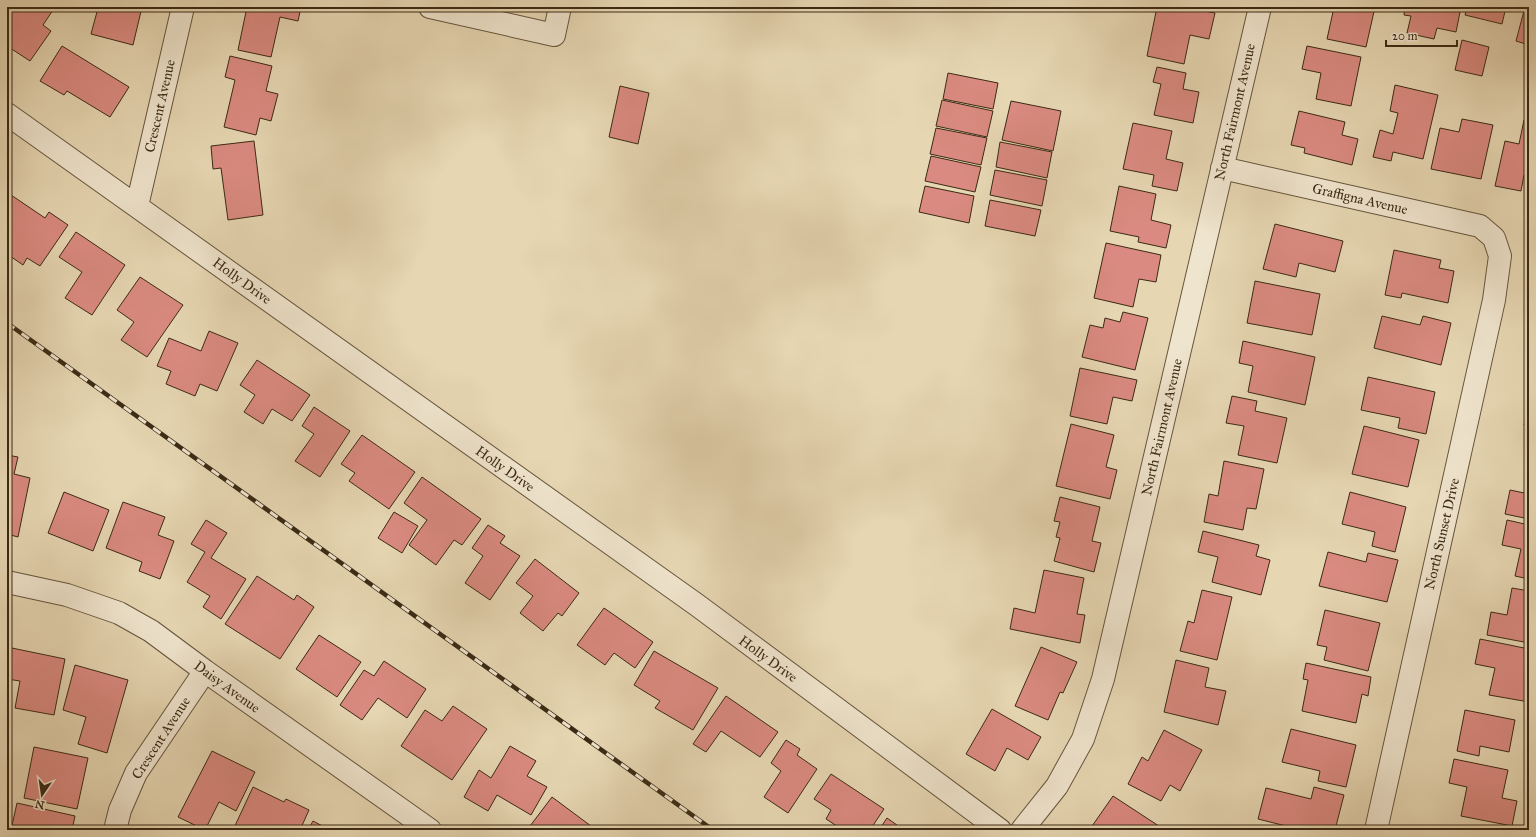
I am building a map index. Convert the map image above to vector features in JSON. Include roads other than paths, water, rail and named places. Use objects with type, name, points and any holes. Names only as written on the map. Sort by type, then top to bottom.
[{"type":"street","name":"Crescent Avenue","points":[[137,206],[183,7]]},
{"type":"street","points":[[430,7],[554,35],[560,7]]},
{"type":"street","name":"North Fairmont Avenue","points":[[1022,830],[1057,786],[1083,738],[1103,679],[1260,7]]},
{"type":"street","name":"Holly Drive","points":[[7,114],[696,606],[1000,830]]},
{"type":"street","name":"Graffigna Avenue","points":[[1222,168],[1480,226],[1494,238]]},
{"type":"street","name":"North Sunset Drive","points":[[1376,830],[1494,300],[1500,256],[1494,238]]},
{"type":"street","name":"Daisy Avenue","points":[[7,582],[67,595],[119,613],[151,631],[205,671],[430,830]]},
{"type":"street","name":"Crescent Avenue","points":[[115,830],[120,810],[136,773],[205,671]]},
{"type":"railway","points":[[7,323],[713,830]]}]
